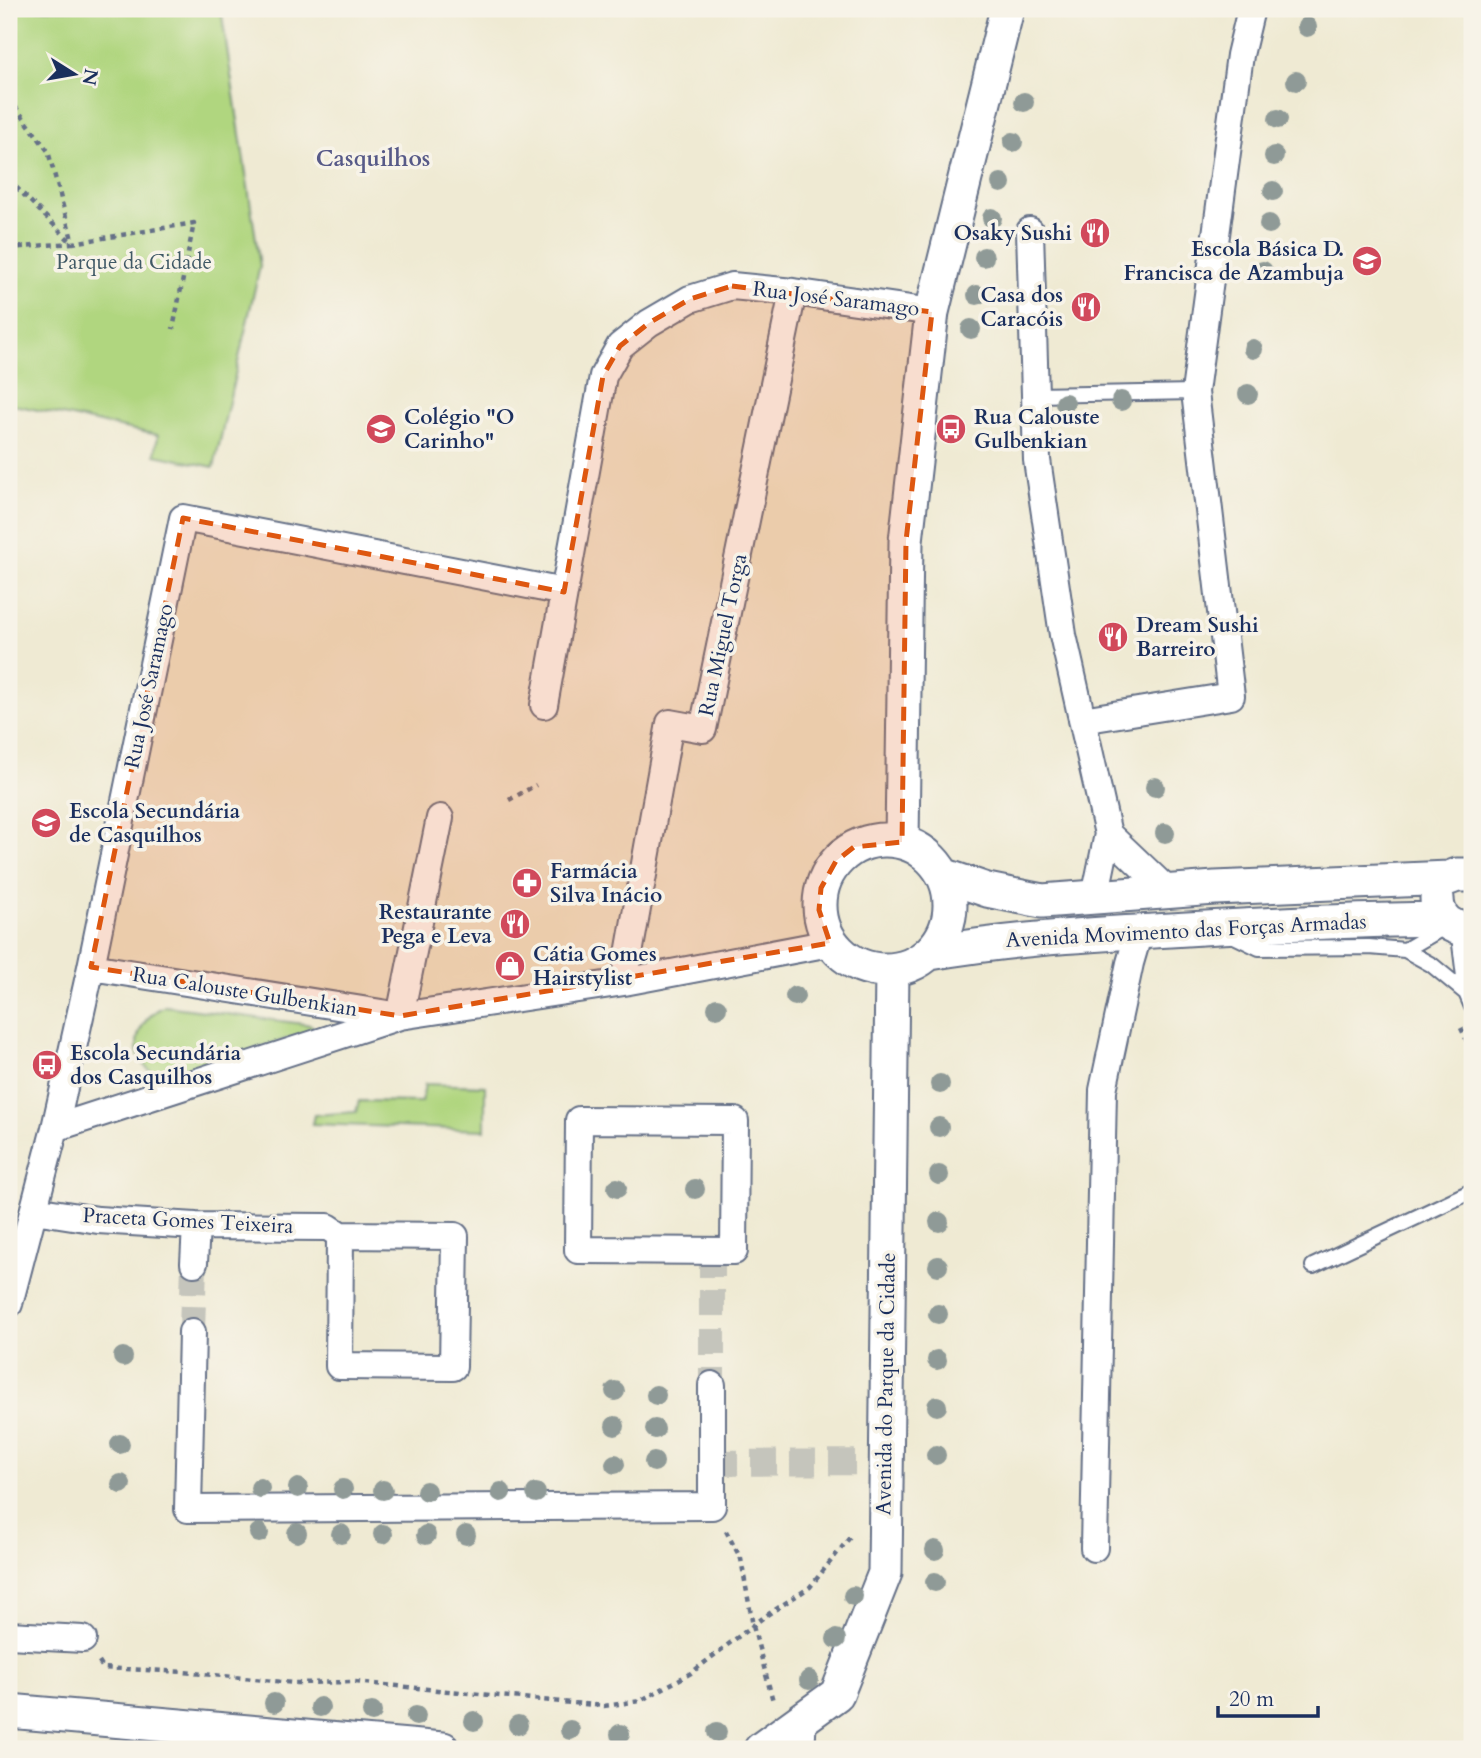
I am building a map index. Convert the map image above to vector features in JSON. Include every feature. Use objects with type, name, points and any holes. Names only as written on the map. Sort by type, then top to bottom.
[{"type":"street","points":[[902,842],[906,541],[932,312],[1007,9]]},
{"type":"street","points":[[1082,720],[1231,696],[1195,392],[1240,55],[1251,9]]},
{"type":"street","points":[[1030,231],[1037,460],[1063,635],[1108,834],[1095,897]]},
{"type":"street","name":"Rua José Saramago","points":[[544,705],[603,376],[620,346],[649,323],[690,299],[732,286],[932,312]]},
{"type":"street","name":"Rua Miguel Torga","points":[[624,982],[670,723],[703,729],[793,292]]},
{"type":"street","name":"Rua José Saramago","points":[[9,1304],[55,1128],[91,967],[183,518],[564,592]]},
{"type":"street","points":[[400,1016],[440,818]]},
{"type":"street","points":[[1108,834],[1168,891]]},
{"type":"street","points":[[879,840],[902,842],[924,852],[940,868],[943,875],[949,891],[951,914],[943,938],[930,953],[901,970],[878,972],[846,959],[830,943],[819,910],[821,888],[836,861],[854,847],[879,840]]},
{"type":"street","name":"Avenida Movimento das Forças Armadas","points":[[943,875],[987,890],[1042,901],[1168,891],[1460,877]]},
{"type":"street","name":"Avenida Movimento das Forças Armadas","points":[[1455,924],[1437,902],[1438,893],[1460,877]]},
{"type":"street","name":"Avenida Movimento das Forças Armadas","points":[[930,953],[988,942],[1322,920],[1455,924]]},
{"type":"street","points":[[1094,1548],[1103,1090],[1139,932]]},
{"type":"street","name":"Rua Calouste Gulbenkian","points":[[55,1128],[400,1016],[624,982],[830,943]]},
{"type":"street","name":"Rua Calouste Gulbenkian","points":[[91,967],[400,1016]]},
{"type":"street","name":"Avenida do Parque da Cidade","points":[[787,1737],[837,1694],[885,1573],[892,970]]},
{"type":"street","points":[[579,1120],[735,1121],[734,1251],[578,1250],[579,1120]]},
{"type":"street","name":"Praceta Gomes Teixeira","points":[[34,1210],[98,1220],[196,1226],[328,1227],[340,1235],[455,1236],[453,1367],[339,1366],[340,1235]]},
{"type":"street","points":[[194,1263],[196,1226]]},
{"type":"street","points":[[192,1332],[188,1509],[712,1506],[712,1385]]},
{"type":"street","points":[[9,1635],[83,1639]]},
{"type":"street","points":[[9,1711],[443,1749]]},
{"type":"lane","points":[[1035,394],[1195,392]]},
{"type":"lane","points":[[1405,950],[1455,924],[1466,993],[1472,1007]]},
{"type":"lane","points":[[1215,927],[1259,948],[1369,947],[1405,950],[1432,965],[1466,993]]},
{"type":"lane","points":[[1313,1266],[1472,1191]]},
{"type":"path","points":[[9,98],[48,151],[73,243]]},
{"type":"path","points":[[9,180],[73,243]]},
{"type":"path","points":[[9,248],[73,243],[194,223],[173,329]]},
{"type":"path","points":[[509,800],[536,785]]},
{"type":"path","points":[[1459,1023],[1472,1052]]},
{"type":"path","points":[[712,1506],[741,1559],[753,1626],[773,1702],[787,1737]]},
{"type":"path","points":[[83,1639],[103,1668],[184,1672],[294,1683],[355,1682],[604,1706],[640,1701],[691,1673],[810,1587],[845,1545],[856,1527]]},
{"type":"highlighted area","points":[[732,286],[932,312],[906,541],[902,842],[854,847],[836,861],[821,888],[819,910],[830,943],[400,1016],[91,967],[183,518],[564,592],[603,376],[620,346],[649,323],[690,299]]},
{"type":"green space","name":"Parque da Cidade","points":[[9,9],[221,9],[260,266],[214,467],[155,455],[158,435],[9,404]]},
{"type":"green space","points":[[165,1006],[311,1025],[314,1030],[174,1076],[159,1075],[148,1069],[141,1060],[137,1049],[138,1037],[143,1025]]},
{"type":"green space","points":[[425,1084],[485,1086],[485,1130],[312,1124],[314,1115],[356,1112],[359,1101],[422,1102]]},
{"type":"tunnel","points":[[712,1251],[712,1385]]},
{"type":"tunnel","points":[[192,1332],[194,1263]]},
{"type":"tunnel","points":[[712,1463],[885,1462]]},
{"type":"place","name":"Osaky Sushi","points":[[1095,233]]},
{"type":"place","name":"Escola Básica D. Francisca de Azambuja","points":[[1367,261]]},
{"type":"place","name":"Casa dos Caracóis","points":[[1086,307]]},
{"type":"place","name":"Colégio \"O Carinho\"","points":[[381,429]]},
{"type":"place","name":"Rua Calouste Gulbenkian","points":[[951,429]]},
{"type":"place","name":"Dream Sushi Barreiro","points":[[1113,637]]},
{"type":"place","name":"Escola Secundária de Casquilhos","points":[[46,823]]},
{"type":"place","name":"Farmácia Silva Inácio","points":[[527,883]]},
{"type":"place","name":"Restaurante Pega e Leva","points":[[515,924]]},
{"type":"place","name":"Cátia Gomes Hairstylist","points":[[510,966]]},
{"type":"place","name":"Escola Secundária dos Casquilhos","points":[[47,1065]]},
{"type":"district","name":"Casquilhos","points":[[373,158]]}]
